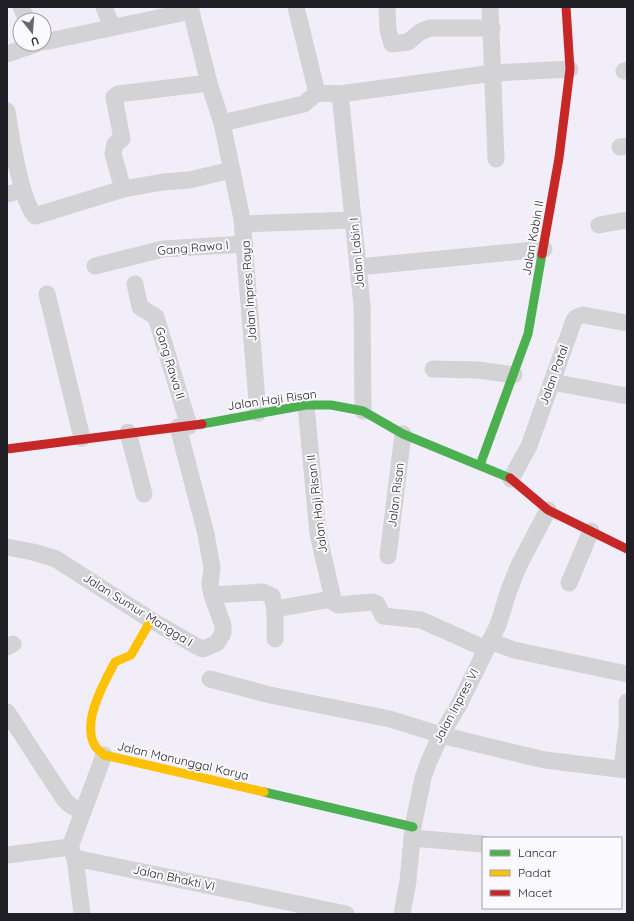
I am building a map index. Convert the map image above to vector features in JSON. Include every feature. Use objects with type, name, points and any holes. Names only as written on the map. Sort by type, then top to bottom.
[{"type":"street","points":[[104,7],[112,27]]},
{"type":"street","points":[[296,7],[317,94]]},
{"type":"street","points":[[387,7],[388,30],[392,44],[408,42],[420,32],[430,28],[492,28]]},
{"type":"street","points":[[490,7],[496,159]]},
{"type":"street","name":"Jalan Kabin II","points":[[480,465],[528,334],[544,249],[559,158],[570,69],[566,7]]},
{"type":"street","points":[[52,40],[191,9]]},
{"type":"street","name":"Jalan Inpres Raya","points":[[191,9],[209,83],[222,123],[243,224],[258,413]]},
{"type":"street","points":[[222,123],[304,104],[317,94],[340,94],[493,73],[570,69]]},
{"type":"street","points":[[123,189],[113,154],[115,144],[122,138],[114,97],[118,94],[209,83]]},
{"type":"street","name":"Jalan Labin I","points":[[340,94],[354,220],[363,333],[363,411]]},
{"type":"street","points":[[7,111],[11,145],[32,213],[35,216],[123,189],[163,182],[189,180],[232,170]]},
{"type":"street","points":[[243,224],[354,220]]},
{"type":"street","points":[[598,225],[627,220]]},
{"type":"street","name":"Gang Rawa I","points":[[95,266],[163,249],[245,244]]},
{"type":"street","points":[[358,267],[544,249]]},
{"type":"street","name":"Gang Rawa II","points":[[135,284],[140,307],[156,317],[184,426]]},
{"type":"street","points":[[47,294],[82,438]]},
{"type":"street","name":"Jalan Patal","points":[[511,479],[529,446],[577,317],[583,315],[627,323]]},
{"type":"street","points":[[433,369],[478,370],[514,374]]},
{"type":"street","points":[[552,382],[627,396]]},
{"type":"street","name":"Jalan Haji Risan","points":[[7,449],[128,432],[184,426],[306,405],[331,406],[363,411],[403,434],[511,479],[548,510],[627,549]]},
{"type":"street","name":"Jalan Haji Risan II","points":[[306,405],[318,534],[332,599]]},
{"type":"street","name":"Jalan Sumur Mangga I","points":[[7,547],[56,559],[151,620],[196,646],[205,648],[217,643],[223,633],[223,625],[212,595],[210,584],[212,568],[184,426]]},
{"type":"street","points":[[128,432],[144,494]]},
{"type":"street","name":"Jalan Risan","points":[[388,556],[403,434]]},
{"type":"street","name":"Jalan Inpres VI","points":[[402,914],[408,881],[412,833],[423,778],[440,735],[460,704],[498,625],[519,565],[548,510]]},
{"type":"street","points":[[569,583],[591,531]]},
{"type":"street","points":[[212,595],[263,592],[272,596],[275,609],[275,638]]},
{"type":"street","points":[[275,609],[332,599],[338,605],[372,602],[377,604],[383,616],[421,620],[488,645],[627,674]]},
{"type":"street","name":"Jalan Manunggal Karya","points":[[151,620],[131,655],[115,662],[92,710],[91,724],[93,739],[98,751],[104,755],[412,833]]},
{"type":"street","points":[[210,679],[270,695],[390,719],[440,735],[545,760],[625,769],[627,727]]},
{"type":"street","points":[[627,702],[627,723]]},
{"type":"street","points":[[7,712],[64,799],[70,806],[76,809],[84,809]]},
{"type":"street","points":[[82,914],[73,853],[84,809],[104,755]]},
{"type":"street","points":[[412,833],[482,844]]},
{"type":"street","name":"Jalan Bhakti VI","points":[[7,855],[73,853],[346,914]]},
{"type":"traffic: fast","points":[[480,465],[528,334],[542,254]]},
{"type":"traffic: fast","points":[[202,424],[306,405],[331,405],[363,411],[403,434],[510,478]]},
{"type":"traffic: fast","points":[[264,792],[413,827]]},
{"type":"traffic: slow","points":[[151,620],[131,655],[115,662],[100,691],[92,714],[91,736],[95,746],[104,755],[264,792]]},
{"type":"traffic: jam","points":[[542,254],[559,158],[570,69],[566,7]]},
{"type":"traffic: jam","points":[[7,449],[202,424]]},
{"type":"traffic: jam","points":[[510,478],[548,510],[627,549]]}]
